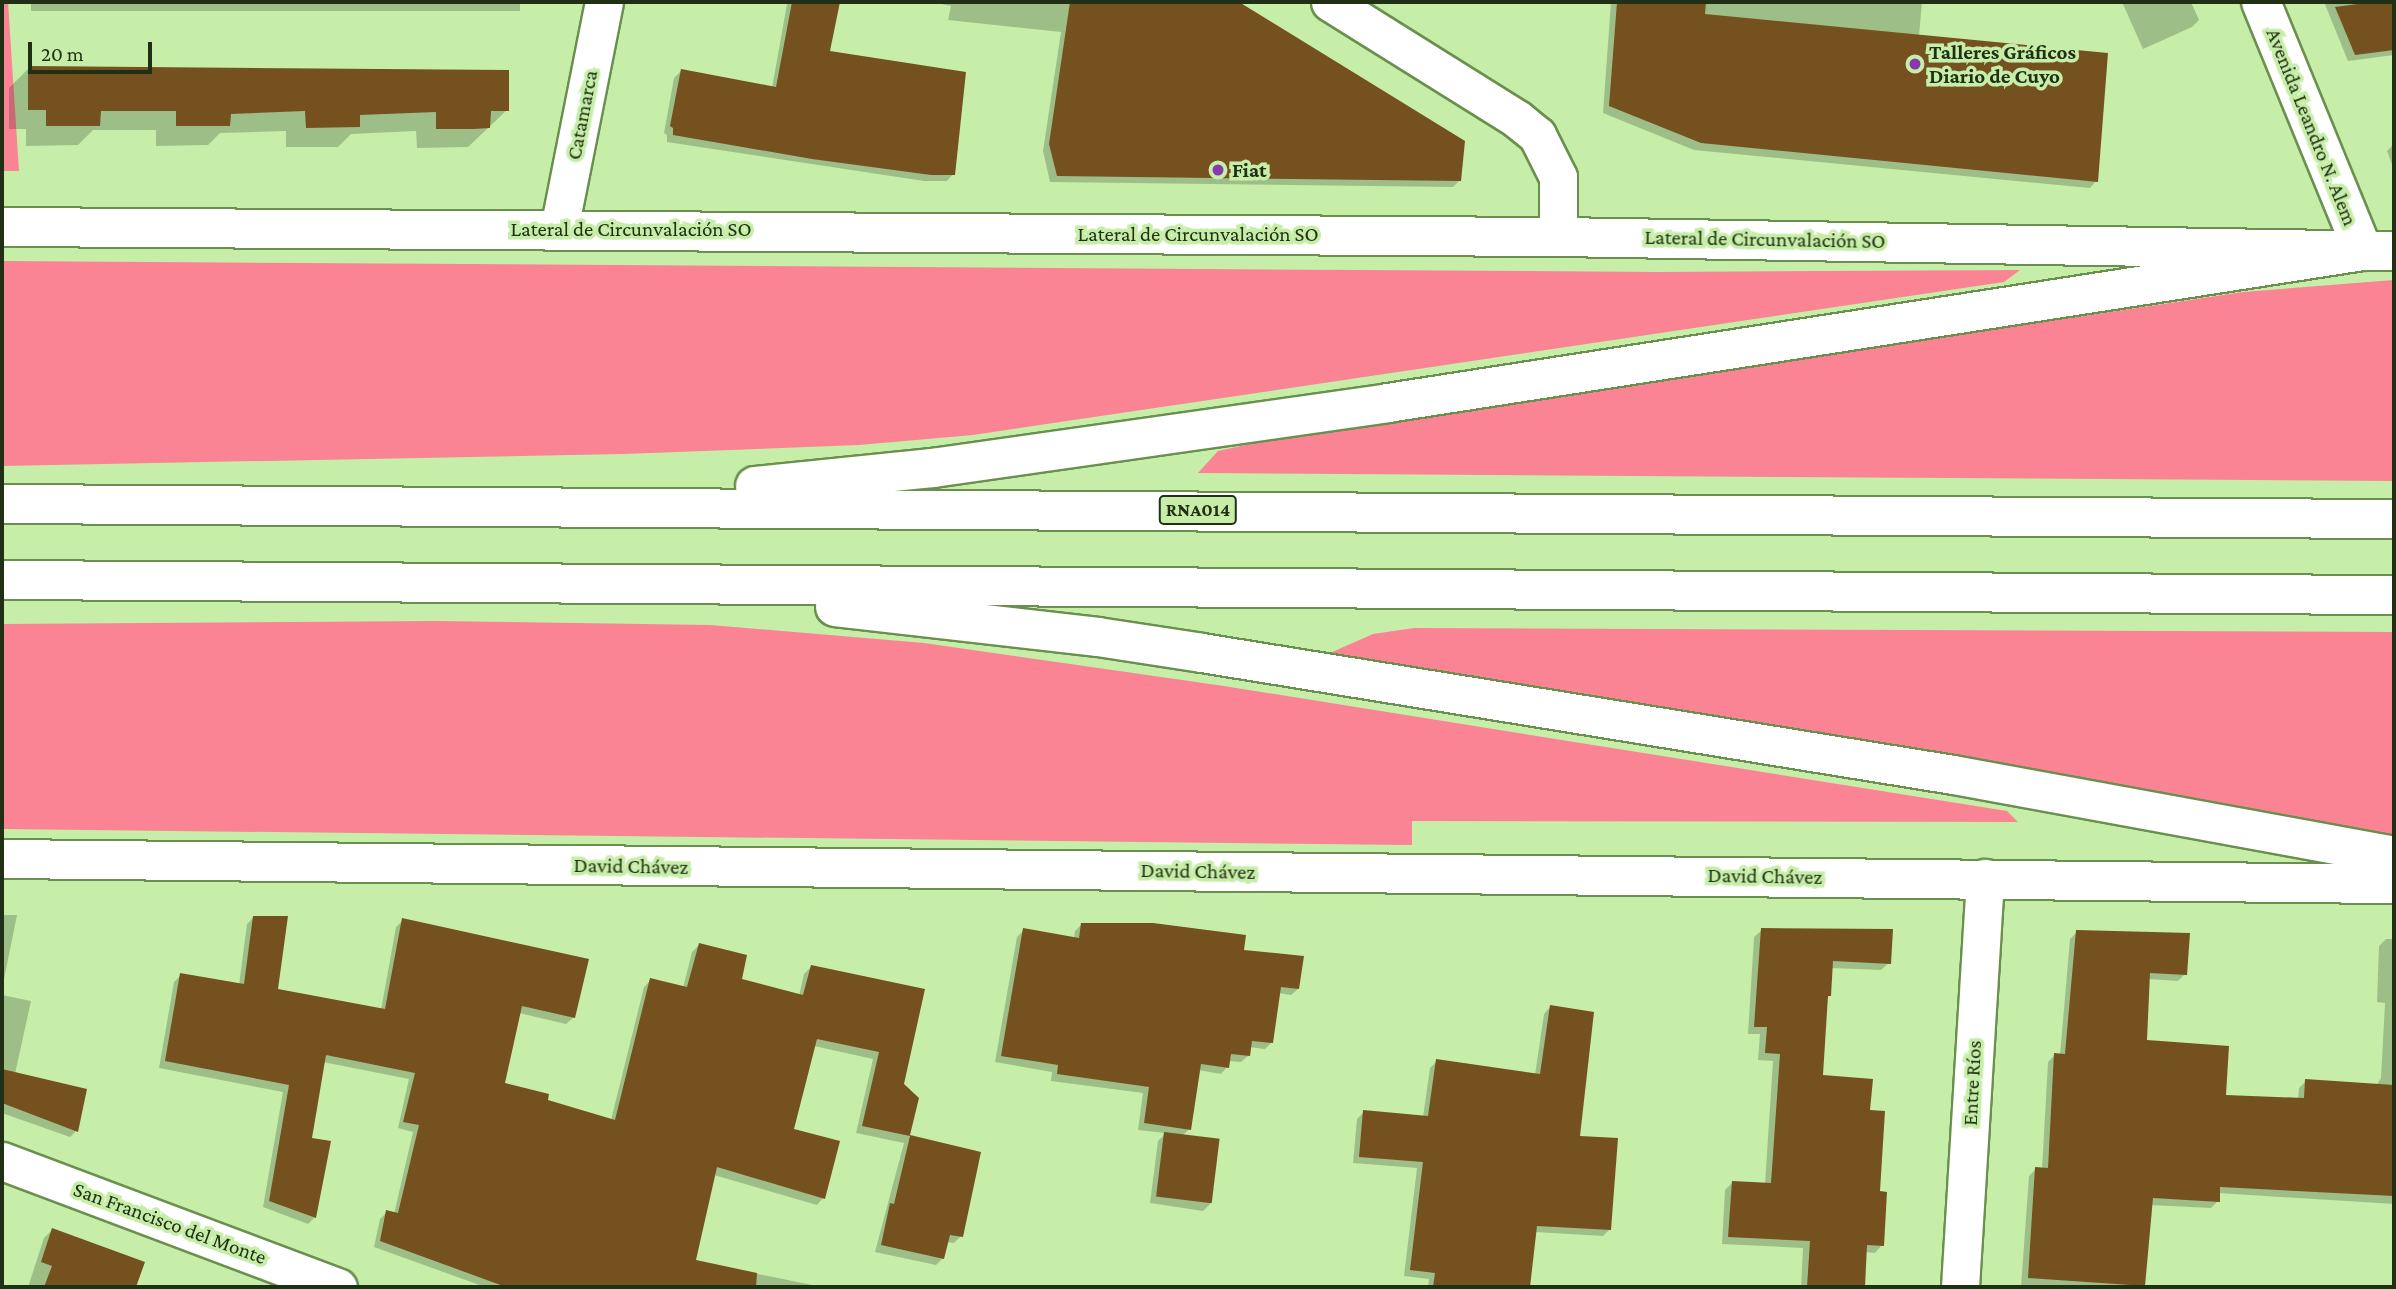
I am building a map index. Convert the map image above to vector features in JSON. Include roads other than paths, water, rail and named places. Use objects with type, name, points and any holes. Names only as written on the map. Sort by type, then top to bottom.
[{"type":"main road","name":"Avenida Leandro N. Alem","points":[[2261,2],[2379,251]]},
{"type":"main road","name":"Lateral de Circunvalación SO","points":[[2,227],[1558,237],[2057,243],[2379,251]]},
{"type":"main road","points":[[556,506],[933,468],[1415,399],[2379,251]]},
{"type":"main road","name":"RNA014","points":[[2,504],[2394,519]]},
{"type":"main road","points":[[2,580],[2394,594]]},
{"type":"main road","points":[[617,584],[955,620],[1202,653],[1954,775],[2394,856]]},
{"type":"main road","name":"David Chávez","points":[[2,859],[2394,884]]},
{"type":"street","name":"Catamarca","points":[[559,229],[604,2]]},
{"type":"street","points":[[1330,2],[1517,119],[1538,135],[1558,177],[1558,237]]},
{"type":"street","name":"Entre Ríos","points":[[1960,1287],[1985,878]]},
{"type":"street","name":"San Francisco del Monte","points":[[2,1161],[257,1272],[338,1287]]},
{"type":"place","name":"Talleres Gráficos Diario de Cuyo","points":[[1915,64]]},
{"type":"place","name":"Fiat","points":[[1218,170]]}]
